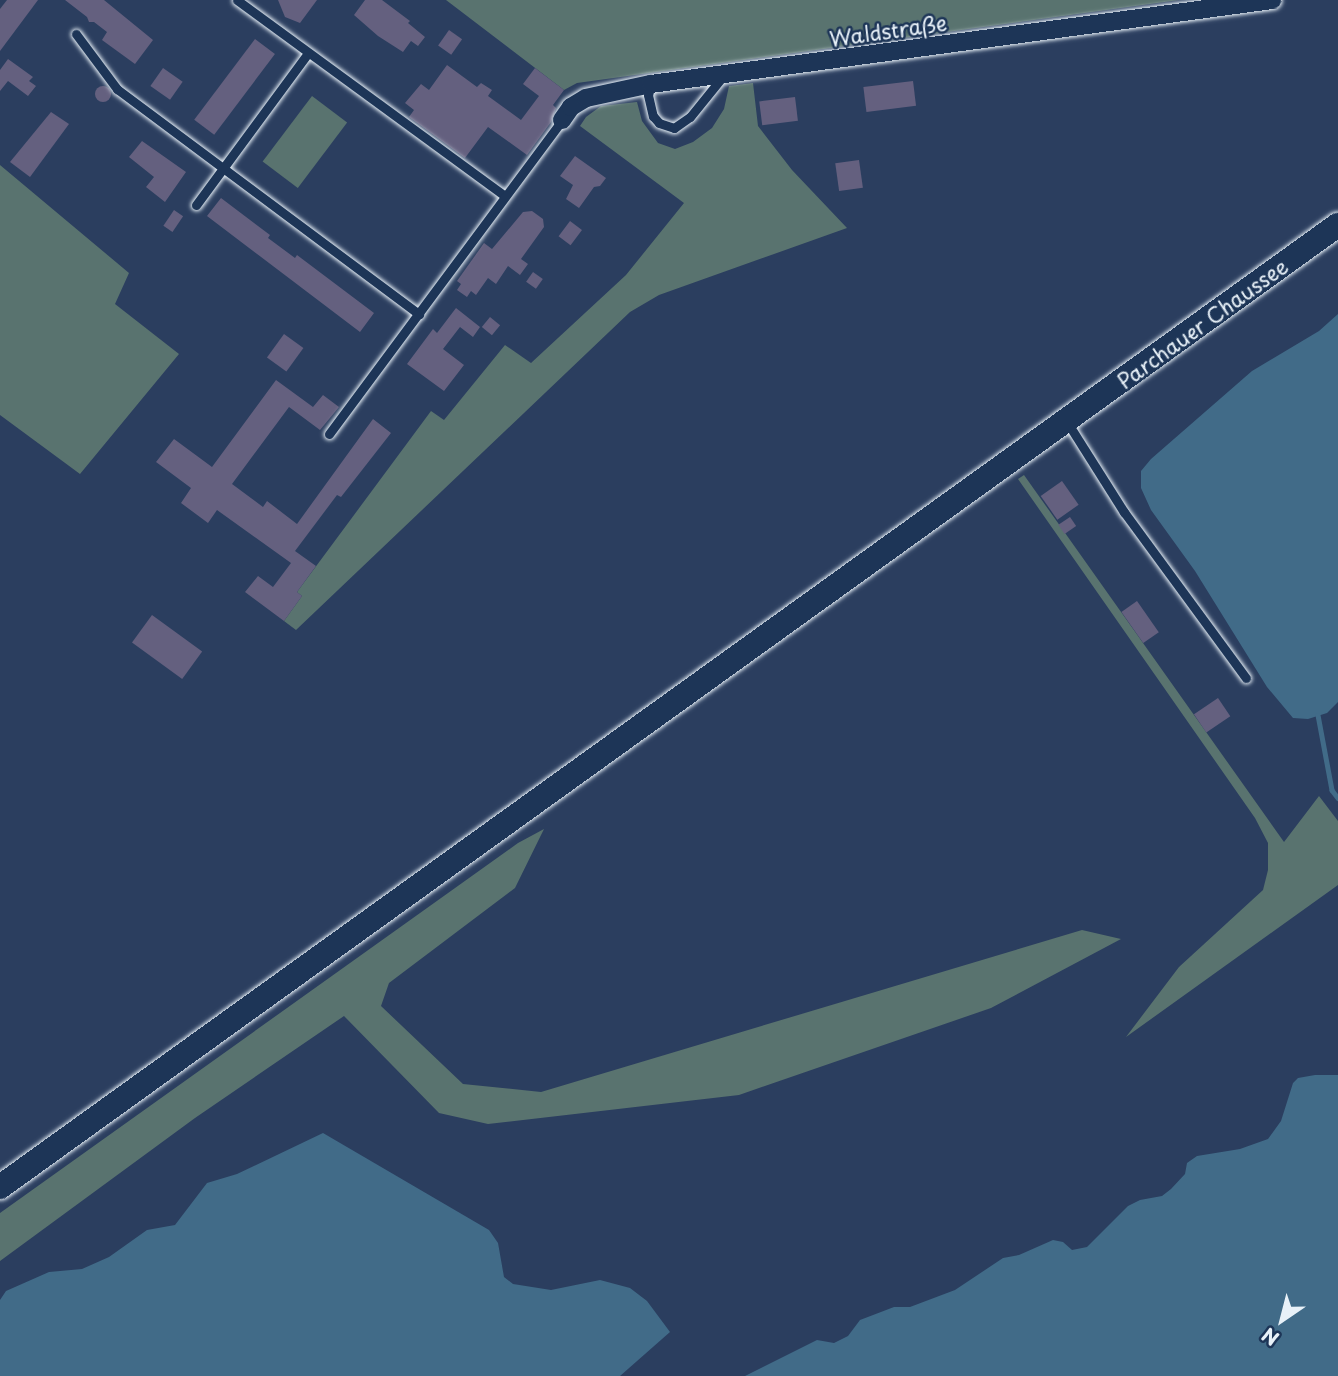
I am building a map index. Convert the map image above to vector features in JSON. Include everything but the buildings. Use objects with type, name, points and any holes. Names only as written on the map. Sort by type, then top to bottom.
[{"type":"street","name":"Waldstraße","points":[[562,120],[571,107],[586,97],[652,84],[1272,0]]},
{"type":"street","name":"Parchauer Chaussee","points":[[0,1187],[1338,225]]},
{"type":"lane","points":[[237,0],[505,196]]},
{"type":"lane","points":[[76,34],[117,89],[418,314]]},
{"type":"lane","points":[[196,205],[308,53]]},
{"type":"lane","points":[[652,84],[648,95],[653,116],[659,124],[674,128],[690,117],[724,74]]},
{"type":"lane","points":[[329,434],[562,120]]},
{"type":"lane","points":[[1066,421],[1124,512],[1247,678]]},
{"type":"green space","points":[[446,0],[1179,0],[577,83],[564,90]]},
{"type":"green space","points":[[753,83],[758,126],[792,170],[847,228],[659,295],[630,312],[296,630],[284,621],[302,596],[297,592],[431,411],[444,420],[505,345],[531,363],[626,275],[684,203],[580,126],[586,117],[601,106],[637,102],[642,121],[658,143],[675,149],[693,142],[712,128],[724,109],[729,86]]},
{"type":"green space","points":[[312,96],[347,122],[298,188],[263,161]]},
{"type":"green space","points":[[0,165],[129,273],[115,304],[179,354],[80,474],[0,415]]},
{"type":"green space","points":[[1024,475],[1284,842],[1319,796],[1338,821],[1338,885],[1126,1037],[1179,967],[1263,890],[1268,870],[1268,843],[1255,818],[1018,479]]},
{"type":"green space","points":[[544,829],[515,888],[389,983],[381,1006],[463,1084],[541,1092],[1082,930],[1121,939],[991,1008],[739,1095],[488,1124],[439,1113],[344,1016],[195,1118],[0,1261],[0,1213],[518,843]]},
{"type":"water","points":[[1338,314],[1338,702],[1327,713],[1308,719],[1293,718],[1267,687],[1195,571],[1151,510],[1141,488],[1141,471],[1151,459],[1252,371],[1319,331]]},
{"type":"water","points":[[1338,1075],[1338,1376],[745,1376],[817,1340],[834,1343],[848,1336],[860,1320],[894,1307],[910,1307],[955,1290],[1003,1258],[1019,1255],[1053,1240],[1063,1242],[1072,1250],[1087,1247],[1128,1206],[1140,1200],[1162,1196],[1171,1189],[1185,1174],[1187,1163],[1197,1156],[1240,1149],[1268,1139],[1281,1121],[1293,1083],[1298,1078]]},
{"type":"water","points":[[323,1133],[489,1230],[498,1243],[504,1277],[513,1284],[551,1290],[600,1280],[630,1288],[647,1301],[670,1332],[620,1376],[0,1376],[0,1300],[6,1291],[49,1272],[82,1269],[109,1257],[147,1230],[175,1225],[207,1183],[237,1174]]},
{"type":"waterway","points":[[1318,715],[1332,790],[1338,798]]}]
